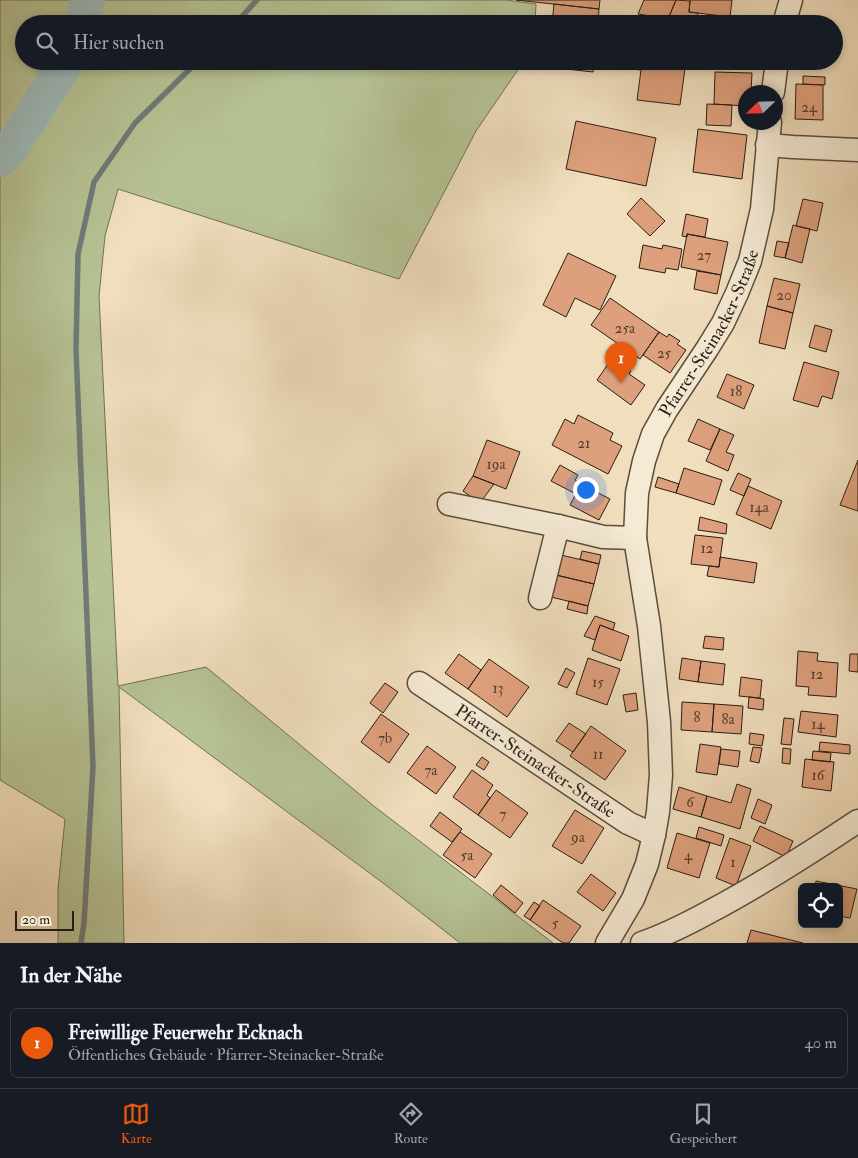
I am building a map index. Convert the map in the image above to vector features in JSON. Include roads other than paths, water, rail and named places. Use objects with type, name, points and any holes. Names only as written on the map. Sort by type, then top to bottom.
[{"type":"street","points":[[787,15],[791,0]]},
{"type":"street","points":[[775,85],[776,70]]},
{"type":"street","name":"Pfarrer-Steinacker-Straße","points":[[607,943],[633,899],[647,864],[658,812],[661,775],[659,722],[649,626],[635,538],[637,493],[644,461],[653,434],[723,323],[750,260],[762,209],[769,130]]},
{"type":"street","points":[[767,145],[858,150]]},
{"type":"street","points":[[449,504],[603,537],[635,538]]},
{"type":"street","points":[[540,598],[558,526]]},
{"type":"street","name":"Pfarrer-Steinacker-Straße","points":[[419,683],[628,823],[654,835]]},
{"type":"street","points":[[642,943],[684,925],[738,897],[808,855],[858,821]]},
{"type":"waterway","points":[[84,15],[88,0]]},
{"type":"waterway","points":[[243,15],[257,0]]},
{"type":"waterway","points":[[0,160],[11,148],[61,70]]},
{"type":"waterway","points":[[81,943],[84,923],[93,766],[76,350],[78,254],[94,182],[135,123],[189,70]]},
{"type":"place","name":"Freiwillige Feuerwehr Ecknach","points":[[621,383]]}]
